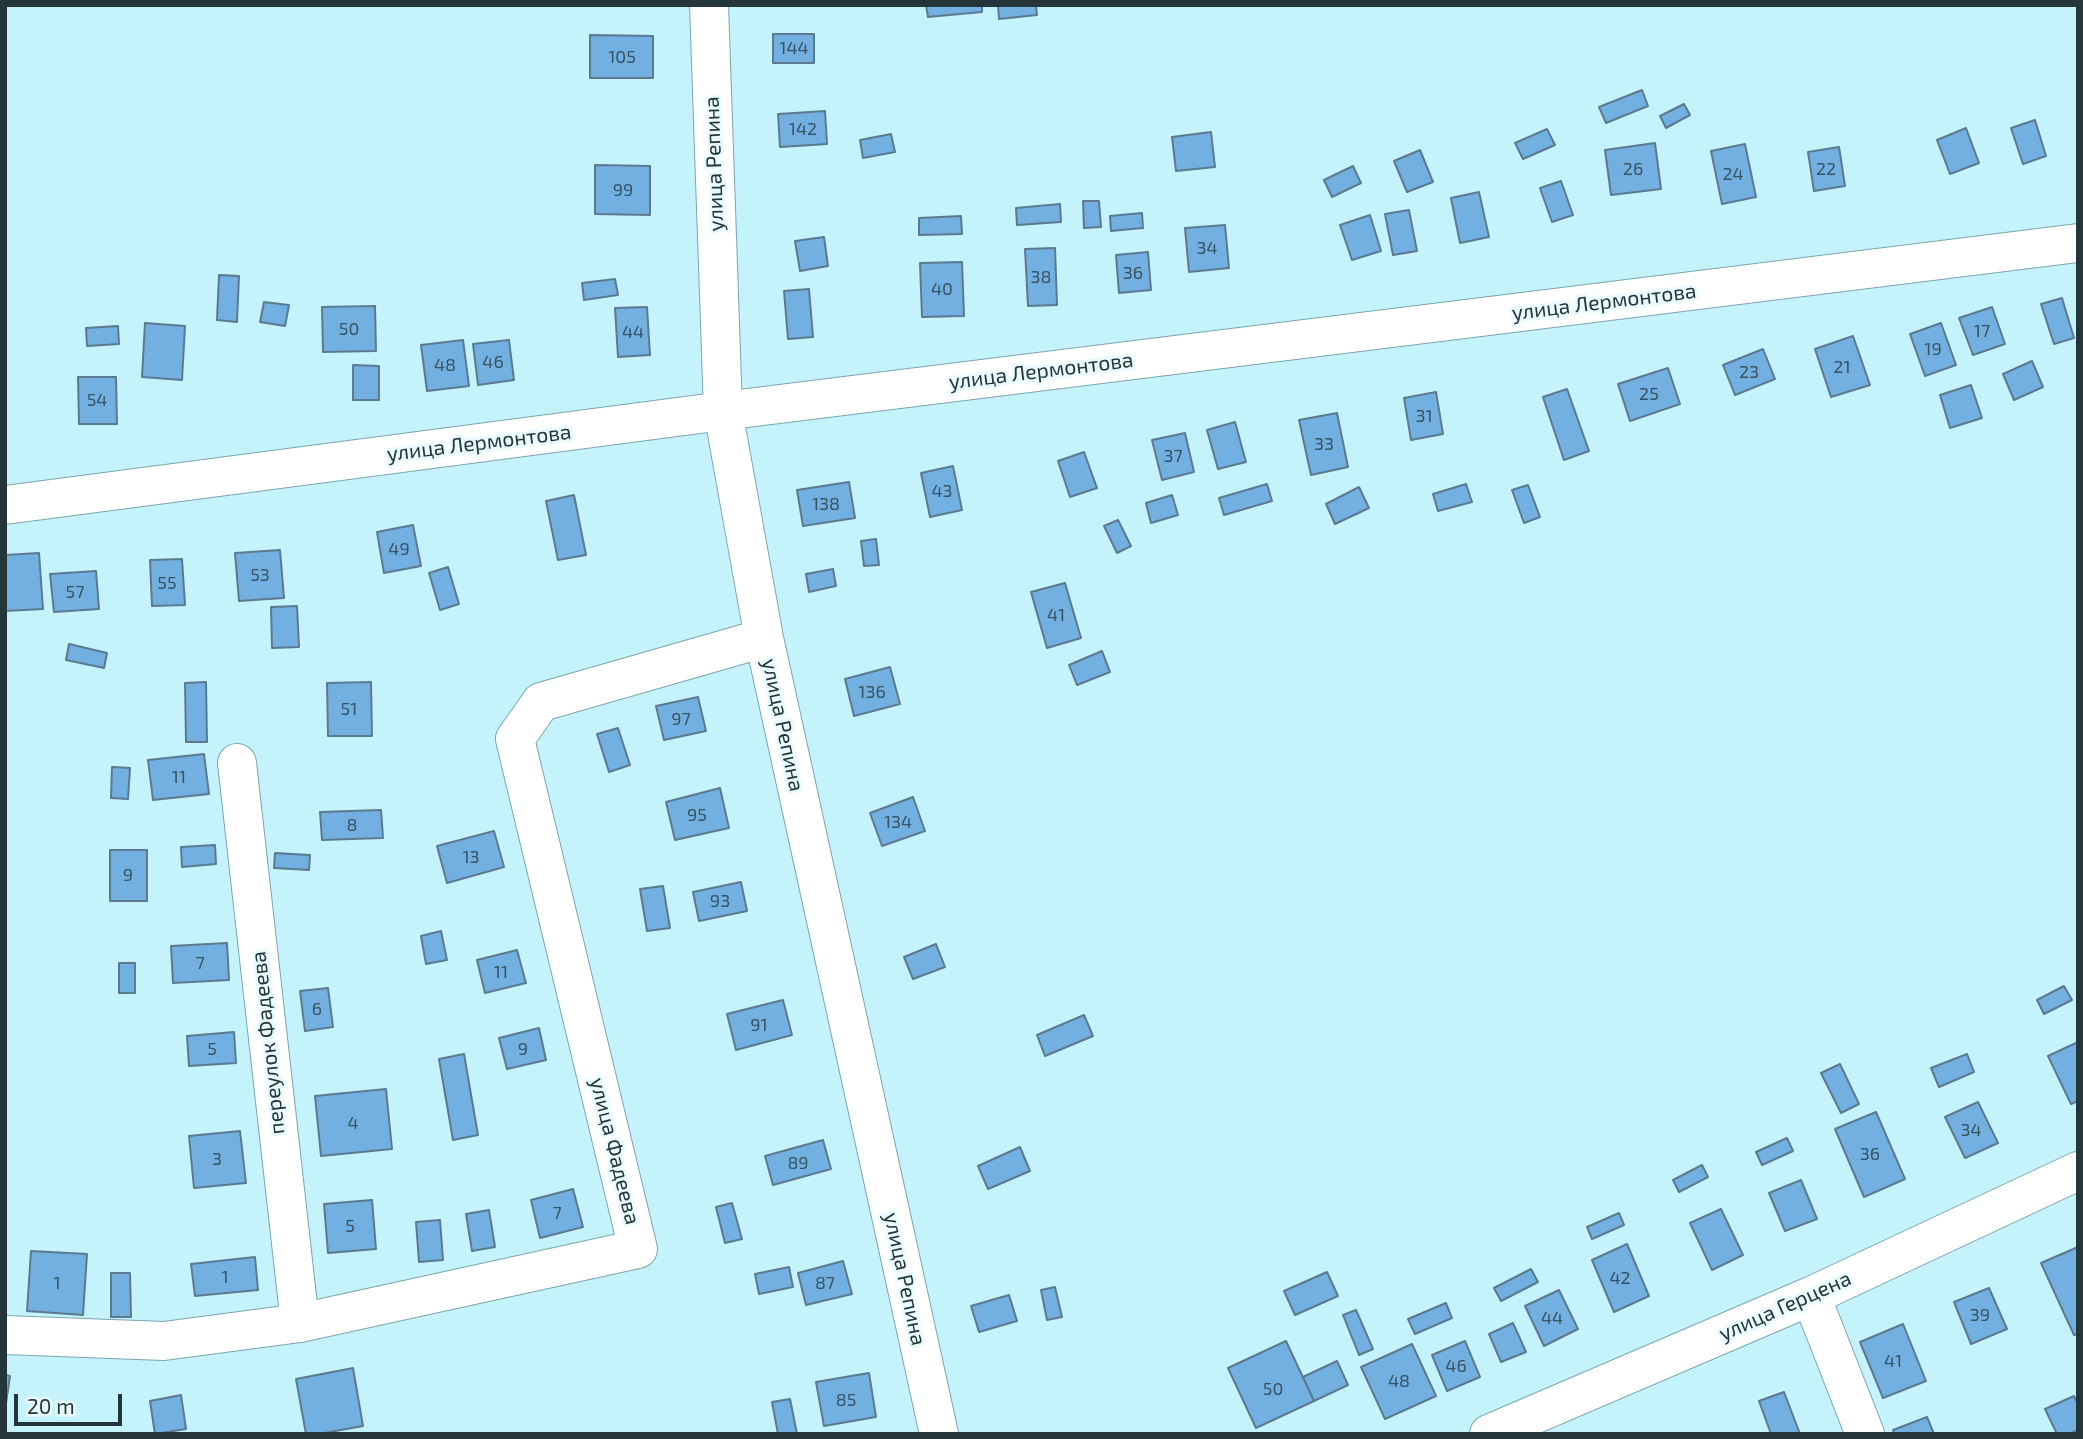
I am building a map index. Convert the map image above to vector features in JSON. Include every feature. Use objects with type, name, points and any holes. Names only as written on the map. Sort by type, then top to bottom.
[{"type":"street","name":"улица Репина","points":[[709,5],[723,411],[764,638],[939,1434]]},
{"type":"street","name":"улица Лермонтова","points":[[5,505],[723,411],[2078,243]]},
{"type":"street","name":"улица Фадеева","points":[[5,1335],[164,1341],[300,1323],[638,1250],[515,739],[541,702],[764,638]]},
{"type":"street","name":"переулок Фадеева","points":[[237,763],[300,1323]]},
{"type":"street","name":"улица Герцена","points":[[1489,1434],[1811,1296],[2078,1171]]},
{"type":"street","points":[[1811,1296],[1865,1434]]},
{"type":"building","points":[[926,5],[982,5],[982,12],[928,17]]},
{"type":"building","points":[[998,5],[1036,5],[1037,15],[999,19]]},
{"type":"building","points":[[773,34],[814,34],[814,63],[773,63]]},
{"type":"building","points":[[590,35],[653,36],[653,78],[590,78]]},
{"type":"building","points":[[1642,90],[1648,106],[1606,123],[1599,107]]},
{"type":"building","points":[[1684,104],[1690,115],[1666,128],[1660,116]]},
{"type":"building","points":[[825,111],[827,144],[780,147],[778,114]]},
{"type":"building","points":[[2035,120],[2046,156],[2023,164],[2011,128]]},
{"type":"building","points":[[1966,128],[1979,163],[1950,174],[1937,140]]},
{"type":"building","points":[[1547,129],[1555,145],[1523,159],[1515,143]]},
{"type":"building","points":[[1211,132],[1215,167],[1176,171],[1172,137]]},
{"type":"building","points":[[891,134],[895,152],[863,158],[860,140]]},
{"type":"building","points":[[1655,143],[1661,189],[1611,195],[1605,150]]},
{"type":"building","points":[[1745,144],[1756,197],[1722,204],[1711,151]]},
{"type":"building","points":[[1839,147],[1845,186],[1814,191],[1808,152]]},
{"type":"building","points":[[1420,150],[1433,182],[1407,192],[1394,161]]},
{"type":"building","points":[[595,165],[650,166],[650,215],[595,214]]},
{"type":"building","points":[[1353,166],[1361,183],[1332,197],[1324,180]]},
{"type":"building","points":[[1561,181],[1573,215],[1552,222],[1540,188]]},
{"type":"building","points":[[1479,192],[1489,237],[1460,243],[1451,198]]},
{"type":"building","points":[[1083,201],[1099,201],[1101,227],[1084,228]]},
{"type":"building","points":[[1060,204],[1061,222],[1017,225],[1016,208]]},
{"type":"building","points":[[1409,210],[1417,251],[1393,255],[1385,214]]},
{"type":"building","points":[[1142,213],[1143,228],[1111,231],[1110,216]]},
{"type":"building","points":[[1370,215],[1381,251],[1352,260],[1340,225]]},
{"type":"building","points":[[961,216],[962,234],[919,235],[919,218]]},
{"type":"building","points":[[1225,225],[1229,268],[1189,272],[1185,228]]},
{"type":"building","points":[[824,237],[828,266],[800,271],[795,241]]},
{"type":"building","points":[[1055,248],[1057,305],[1028,306],[1025,249]]},
{"type":"building","points":[[1148,252],[1151,290],[1119,293],[1116,255]]},
{"type":"building","points":[[962,262],[964,316],[922,317],[920,263]]},
{"type":"building","points":[[219,275],[239,276],[237,322],[217,320]]},
{"type":"building","points":[[615,279],[618,295],[584,300],[582,283]]},
{"type":"building","points":[[809,289],[813,337],[788,339],[784,291]]},
{"type":"building","points":[[2062,298],[2074,338],[2054,344],[2041,304]]},
{"type":"building","points":[[264,302],[289,305],[285,326],[260,322]]},
{"type":"building","points":[[375,306],[376,351],[323,352],[322,307]]},
{"type":"building","points":[[647,307],[650,355],[618,357],[615,308]]},
{"type":"building","points":[[1992,307],[2005,344],[1973,355],[1959,318]]},
{"type":"building","points":[[145,323],[185,326],[182,380],[142,377]]},
{"type":"building","points":[[1941,323],[1956,365],[1925,376],[1910,334]]},
{"type":"building","points":[[118,326],[119,344],[87,346],[86,328]]},
{"type":"building","points":[[1853,336],[1870,385],[1831,397],[1815,349]]},
{"type":"building","points":[[463,340],[469,386],[427,391],[421,345]]},
{"type":"building","points":[[509,340],[514,380],[478,385],[473,344]]},
{"type":"building","points":[[1763,349],[1775,379],[1735,395],[1723,365]]},
{"type":"building","points":[[2032,361],[2043,387],[2014,400],[2003,374]]},
{"type":"building","points":[[353,365],[379,366],[379,400],[353,400]]},
{"type":"building","points":[[1668,368],[1680,404],[1630,421],[1618,384]]},
{"type":"building","points":[[78,377],[116,377],[117,424],[79,424]]},
{"type":"building","points":[[1971,385],[1982,418],[1950,428],[1940,395]]},
{"type":"building","points":[[1567,389],[1589,451],[1564,460],[1543,397]]},
{"type":"building","points":[[1436,392],[1443,434],[1411,440],[1404,398]]},
{"type":"building","points":[[1337,413],[1348,467],[1311,475],[1299,420]]},
{"type":"building","points":[[1235,422],[1246,462],[1218,469],[1207,430]]},
{"type":"building","points":[[1185,433],[1194,472],[1162,480],[1152,440]]},
{"type":"building","points":[[1084,452],[1097,488],[1070,497],[1058,461]]},
{"type":"building","points":[[953,466],[962,510],[930,517],[921,473]]},
{"type":"building","points":[[849,482],[855,518],[803,526],[797,490]]},
{"type":"building","points":[[1267,484],[1272,501],[1224,515],[1219,498]]},
{"type":"building","points":[[1466,484],[1472,502],[1438,511],[1433,494]]},
{"type":"building","points":[[1528,485],[1540,517],[1524,523],[1512,490]]},
{"type":"building","points":[[1359,487],[1369,508],[1335,524],[1326,504]]},
{"type":"building","points":[[574,495],[586,555],[558,560],[546,501]]},
{"type":"building","points":[[1172,495],[1178,515],[1151,523],[1146,503]]},
{"type":"building","points":[[1118,520],[1131,546],[1117,553],[1104,526]]},
{"type":"building","points":[[413,525],[421,566],[384,573],[377,532]]},
{"type":"building","points":[[876,539],[879,565],[864,566],[861,541]]},
{"type":"building","points":[[280,550],[284,598],[239,601],[235,553]]},
{"type":"building","points":[[39,553],[43,609],[5,611],[5,555]]},
{"type":"building","points":[[182,559],[185,605],[152,606],[150,560]]},
{"type":"building","points":[[448,567],[459,604],[440,610],[429,573]]},
{"type":"building","points":[[833,569],[836,586],[809,592],[806,574]]},
{"type":"building","points":[[96,571],[99,609],[54,612],[50,574]]},
{"type":"building","points":[[1065,583],[1081,638],[1047,648],[1031,592]]},
{"type":"building","points":[[297,606],[299,647],[272,648],[271,607]]},
{"type":"building","points":[[69,644],[107,653],[104,668],[66,660]]},
{"type":"building","points":[[1102,651],[1110,672],[1077,685],[1069,665]]},
{"type":"building","points":[[890,667],[900,704],[854,716],[845,679]]},
{"type":"building","points":[[206,682],[207,742],[186,742],[185,683]]},
{"type":"building","points":[[371,682],[372,736],[328,736],[327,683]]},
{"type":"building","points":[[698,697],[706,731],[664,740],[656,706]]},
{"type":"building","points":[[618,728],[630,765],[609,772],[597,734]]},
{"type":"building","points":[[204,754],[209,794],[153,800],[148,760]]},
{"type":"building","points":[[112,767],[130,768],[128,799],[111,798]]},
{"type":"building","points":[[720,788],[729,828],[675,840],[666,802]]},
{"type":"building","points":[[913,797],[925,831],[882,846],[870,813]]},
{"type":"building","points":[[381,810],[383,838],[322,840],[320,812]]},
{"type":"building","points":[[494,831],[504,867],[447,883],[437,846]]},
{"type":"building","points":[[215,845],[216,864],[182,867],[181,847]]},
{"type":"building","points":[[110,850],[147,850],[147,901],[110,901]]},
{"type":"building","points":[[275,853],[310,855],[309,870],[274,868]]},
{"type":"building","points":[[741,882],[747,911],[699,921],[693,892]]},
{"type":"building","points":[[663,886],[670,928],[647,931],[640,889]]},
{"type":"building","points":[[441,931],[447,960],[426,964],[421,936]]},
{"type":"building","points":[[227,943],[229,980],[173,983],[171,946]]},
{"type":"building","points":[[936,944],[945,967],[913,979],[904,957]]},
{"type":"building","points":[[517,950],[526,983],[485,993],[477,960]]},
{"type":"building","points":[[119,963],[135,963],[135,993],[119,993]]},
{"type":"building","points":[[2064,986],[2072,1000],[2044,1014],[2037,1000]]},
{"type":"building","points":[[328,988],[333,1027],[305,1031],[300,991]]},
{"type":"building","points":[[783,1000],[792,1035],[736,1050],[727,1014]]},
{"type":"building","points":[[1084,1015],[1093,1036],[1045,1056],[1037,1035]]},
{"type":"building","points":[[539,1028],[546,1060],[507,1069],[499,1038]]},
{"type":"building","points":[[234,1032],[236,1063],[189,1066],[187,1036]]},
{"type":"building","points":[[2078,1042],[2078,1101],[2071,1104],[2048,1056]]},
{"type":"building","points":[[464,1054],[478,1135],[453,1140],[439,1059]]},
{"type":"building","points":[[1967,1054],[1974,1072],[1939,1087],[1931,1068]]},
{"type":"building","points":[[1840,1064],[1859,1104],[1841,1113],[1821,1073]]},
{"type":"building","points":[[386,1089],[392,1149],[321,1156],[315,1096]]},
{"type":"building","points":[[1978,1102],[1998,1143],[1965,1158],[1945,1117]]},
{"type":"building","points":[[1876,1112],[1905,1179],[1864,1197],[1835,1129]]},
{"type":"building","points":[[240,1131],[246,1183],[194,1188],[189,1136]]},
{"type":"building","points":[[1787,1138],[1793,1151],[1762,1165],[1756,1152]]},
{"type":"building","points":[[823,1140],[831,1169],[773,1185],[765,1156]]},
{"type":"building","points":[[1020,1147],[1030,1171],[988,1189],[978,1166]]},
{"type":"building","points":[[1702,1165],[1708,1177],[1679,1192],[1673,1180]]},
{"type":"building","points":[[1801,1180],[1817,1219],[1785,1231],[1769,1193]]},
{"type":"building","points":[[573,1189],[583,1227],[540,1238],[531,1200]]},
{"type":"building","points":[[372,1200],[376,1249],[328,1253],[324,1204]]},
{"type":"building","points":[[732,1203],[742,1239],[725,1243],[716,1207]]},
{"type":"building","points":[[1721,1209],[1743,1255],[1712,1270],[1690,1223]]},
{"type":"building","points":[[489,1210],[495,1247],[472,1251],[466,1214]]},
{"type":"building","points":[[1619,1213],[1624,1225],[1592,1239],[1587,1227]]},
{"type":"building","points":[[440,1220],[443,1260],[419,1262],[416,1222]]},
{"type":"building","points":[[1627,1244],[1649,1296],[1614,1312],[1592,1260]]},
{"type":"building","points":[[2078,1247],[2078,1334],[2074,1335],[2041,1263]]},
{"type":"building","points":[[31,1251],[87,1254],[83,1315],[27,1311]]},
{"type":"building","points":[[255,1257],[258,1290],[195,1296],[191,1264]]},
{"type":"building","points":[[843,1261],[852,1294],[806,1305],[798,1273]]},
{"type":"building","points":[[789,1267],[793,1287],[759,1294],[755,1274]]},
{"type":"building","points":[[1531,1269],[1538,1282],[1501,1301],[1494,1288]]},
{"type":"building","points":[[1327,1272],[1338,1296],[1295,1315],[1284,1291]]},
{"type":"building","points":[[111,1273],[130,1273],[131,1317],[111,1317]]},
{"type":"building","points":[[1055,1287],[1062,1317],[1047,1320],[1041,1290]]},
{"type":"building","points":[[1989,1288],[2007,1329],[1971,1344],[1954,1302]]},
{"type":"building","points":[[1559,1290],[1578,1329],[1544,1346],[1525,1306]]},
{"type":"building","points":[[1009,1295],[1017,1321],[979,1332],[971,1306]]},
{"type":"building","points":[[1446,1303],[1452,1318],[1415,1334],[1408,1319]]},
{"type":"building","points":[[1356,1310],[1373,1349],[1359,1355],[1343,1315]]},
{"type":"building","points":[[1513,1323],[1526,1352],[1501,1362],[1489,1334]]},
{"type":"building","points":[[1903,1324],[1926,1381],[1883,1398],[1860,1342]]},
{"type":"building","points":[[1286,1341],[1314,1401],[1256,1428],[1228,1368]]},
{"type":"building","points":[[1465,1341],[1480,1377],[1447,1391],[1432,1355]]},
{"type":"building","points":[[1412,1344],[1436,1396],[1385,1419],[1361,1367]]},
{"type":"building","points":[[1337,1361],[1348,1385],[1314,1401],[1303,1377]]},
{"type":"building","points":[[353,1368],[363,1426],[306,1434],[296,1379]]},
{"type":"building","points":[[869,1373],[876,1417],[824,1426],[816,1382]]},
{"type":"building","points":[[5,1375],[10,1376],[5,1410]]},
{"type":"building","points":[[1784,1392],[1800,1434],[1771,1434],[1759,1401]]},
{"type":"building","points":[[181,1395],[186,1429],[155,1434],[150,1401]]},
{"type":"building","points":[[2074,1396],[2078,1405],[2078,1430],[2070,1434],[2057,1434],[2045,1409]]},
{"type":"building","points":[[790,1399],[797,1434],[778,1434],[772,1402]]},
{"type":"building","points":[[1927,1417],[1934,1434],[1894,1434],[1893,1430]]}]
